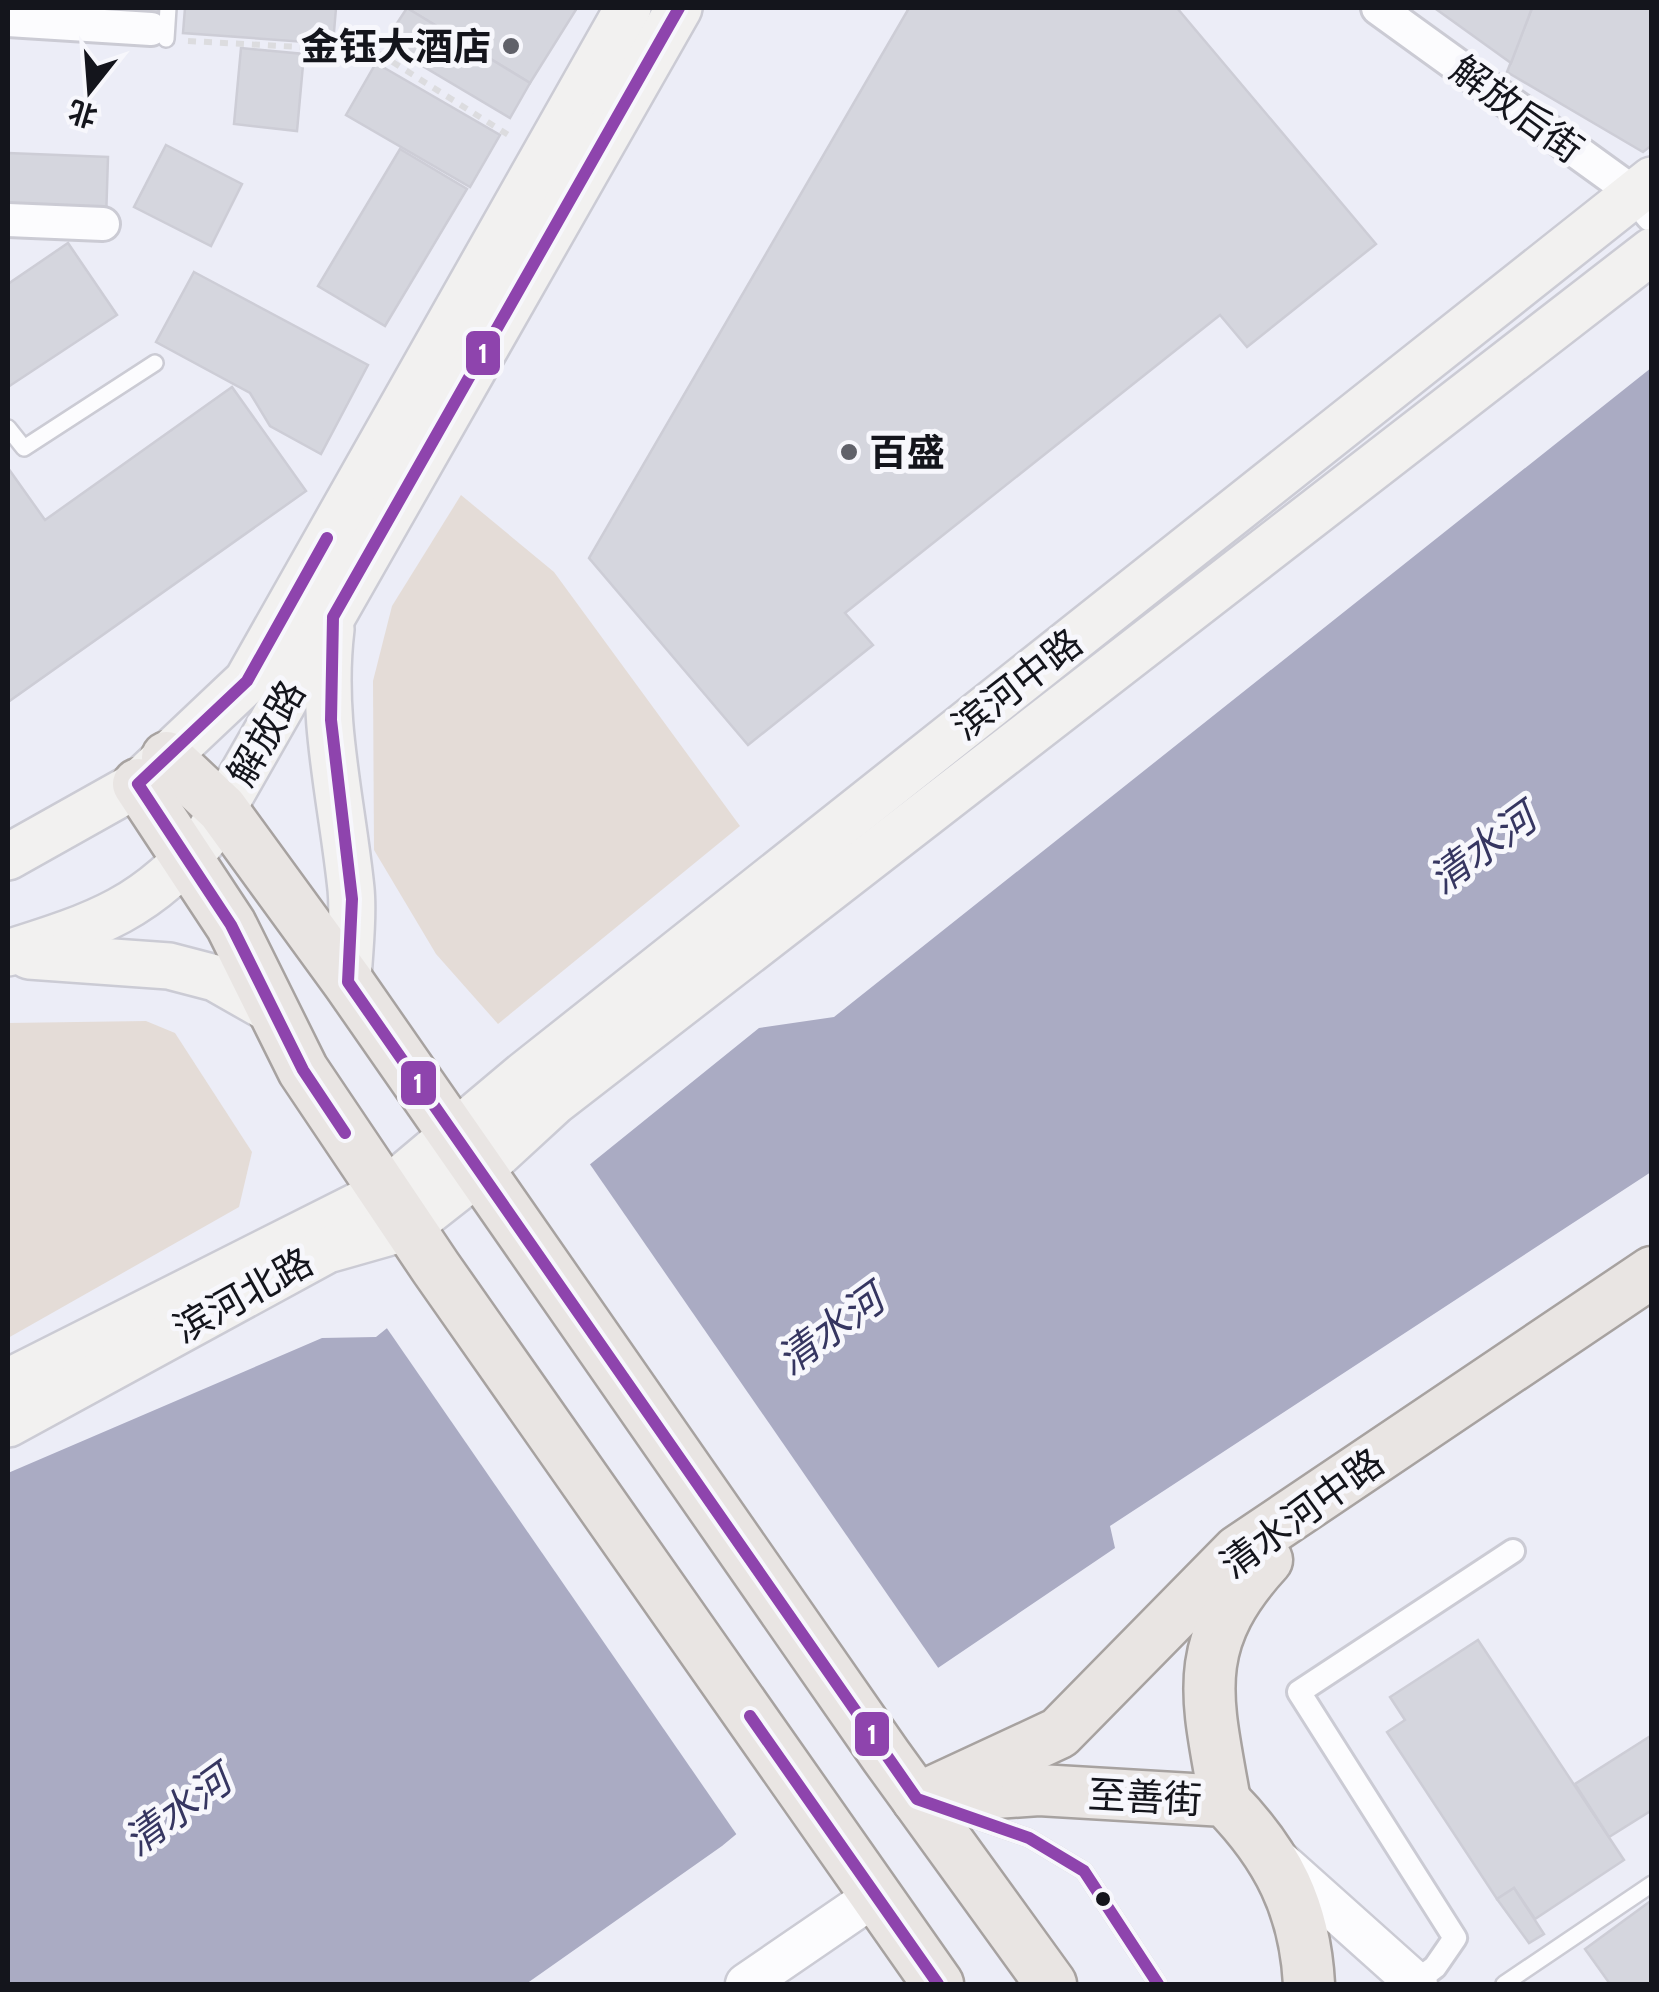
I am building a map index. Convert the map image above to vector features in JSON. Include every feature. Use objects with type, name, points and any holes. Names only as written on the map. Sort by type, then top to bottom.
[{"type":"main road","name":"解放路","points":[[8,954],[70,933],[148,896],[186,861],[222,810],[679,8]]},
{"type":"main road","points":[[8,857],[152,770],[247,681],[545,158],[622,10]]},
{"type":"main road","name":"滨河中路","points":[[396,1209],[1646,196]]},
{"type":"main road","name":"滨河中路","points":[[465,1153],[554,1102],[1652,251]]},
{"type":"main road","points":[[333,617],[327,702],[332,770],[352,892],[348,982]]},
{"type":"main road","points":[[152,770],[222,810],[348,982],[886,1756],[1051,1984]]},
{"type":"main road","points":[[152,770],[186,861],[231,925],[302,1070],[436,1268],[938,1984]]},
{"type":"main road","points":[[8,954],[79,956],[169,966],[215,978],[272,1010]]},
{"type":"main road","name":"滨河北路","points":[[8,1382],[396,1209]]},
{"type":"main road","name":"滨河北路","points":[[8,1424],[396,1209]]},
{"type":"main road","name":"清水河中路","points":[[917,1799],[1059,1732],[1238,1551],[1652,1272]]},
{"type":"main road","name":"清水河中路","points":[[1226,1801],[1208,1703],[1212,1649],[1227,1608],[1266,1561],[1652,1302]]},
{"type":"main road","name":"至善街","points":[[917,1799],[1038,1790],[1226,1801],[1271,1853],[1307,1944],[1309,1984]]},
{"type":"street","name":"解放后街","points":[[1378,8],[1646,196]]},
{"type":"street","points":[[8,20],[162,25]]},
{"type":"street","points":[[8,220],[103,224]]},
{"type":"street","points":[[1271,1853],[1416,1983],[1435,1967],[1455,1938],[1353,1792],[1300,1692],[1513,1551]]},
{"type":"street","points":[[746,1984],[876,1896]]},
{"type":"lane","points":[[8,428],[24,448],[155,363]]},
{"type":"lane","points":[[917,1799],[1029,1838],[1084,1871],[1158,1984]]},
{"type":"lane","points":[[1504,1984],[1652,1884]]},
{"type":"path","points":[[162,25],[375,51],[545,158]]},
{"type":"shaded area","points":[[461,495],[554,572],[740,826],[498,1024],[436,954],[374,850],[373,681],[392,606]]},
{"type":"shaded area","points":[[146,1021],[175,1033],[252,1152],[239,1207],[8,1338],[8,1023]]},
{"type":"water","name":"清水河","points":[[1651,368],[1651,1172],[1110,1526],[1115,1548],[932,1672],[722,1846],[526,1984],[8,1984],[8,1473],[322,1338],[376,1337],[759,1028],[834,1017]]},
{"type":"pier","points":[[587,1160],[941,1672],[739,1838],[384,1324]]},
{"type":"building","points":[[8,8],[158,8],[157,20]]},
{"type":"building","points":[[185,8],[336,8],[333,44],[183,33]]},
{"type":"building","name":"金钰大酒店","points":[[407,8],[577,8],[530,83]]},
{"type":"building","points":[[407,8],[530,83],[510,118],[384,43]]},
{"type":"building","name":"百盛","points":[[909,8],[1177,8],[1376,244],[1247,347],[1220,315],[845,613],[873,645],[748,745],[589,558]]},
{"type":"building","points":[[1437,8],[1532,8],[1511,63],[1436,9]]},
{"type":"building","points":[[1532,8],[1652,8],[1652,145],[1643,152],[1507,72]]},
{"type":"building","points":[[241,48],[304,54],[297,131],[234,124]]},
{"type":"building","points":[[376,63],[500,135],[470,187],[346,115]]},
{"type":"building","points":[[166,145],[242,184],[211,246],[134,207]]},
{"type":"building","points":[[400,149],[467,189],[385,326],[318,286]]},
{"type":"building","points":[[8,153],[108,157],[106,220],[8,216]]},
{"type":"building","points":[[68,243],[117,315],[8,387],[8,284]]},
{"type":"building","points":[[194,272],[368,365],[321,454],[270,426],[250,393],[156,342]]},
{"type":"building","points":[[232,387],[306,491],[8,702],[8,468],[45,520]]},
{"type":"building","points":[[1478,1640],[1624,1860],[1535,1919],[1514,1888],[1497,1899],[1387,1732],[1405,1720],[1390,1697]]},
{"type":"building","points":[[1652,1735],[1652,1810],[1609,1837],[1575,1784]]},
{"type":"building","points":[[1514,1888],[1544,1934],[1529,1943],[1497,1899]]},
{"type":"building","points":[[1652,1900],[1652,1984],[1610,1984],[1585,1949]]},
{"type":"transit line","name":"1","points":[[679,8],[333,617],[331,720],[352,899],[348,982],[917,1799],[1029,1838],[1084,1871],[1158,1984]]},
{"type":"transit line","name":"1","points":[[327,538],[247,681],[138,784],[231,925],[303,1070],[345,1133]]},
{"type":"transit line","name":"1","points":[[750,1716],[938,1984]]},
{"type":"place","name":"金钰大酒店","points":[[511,46]]},
{"type":"place","name":"百盛","points":[[849,452]]}]
